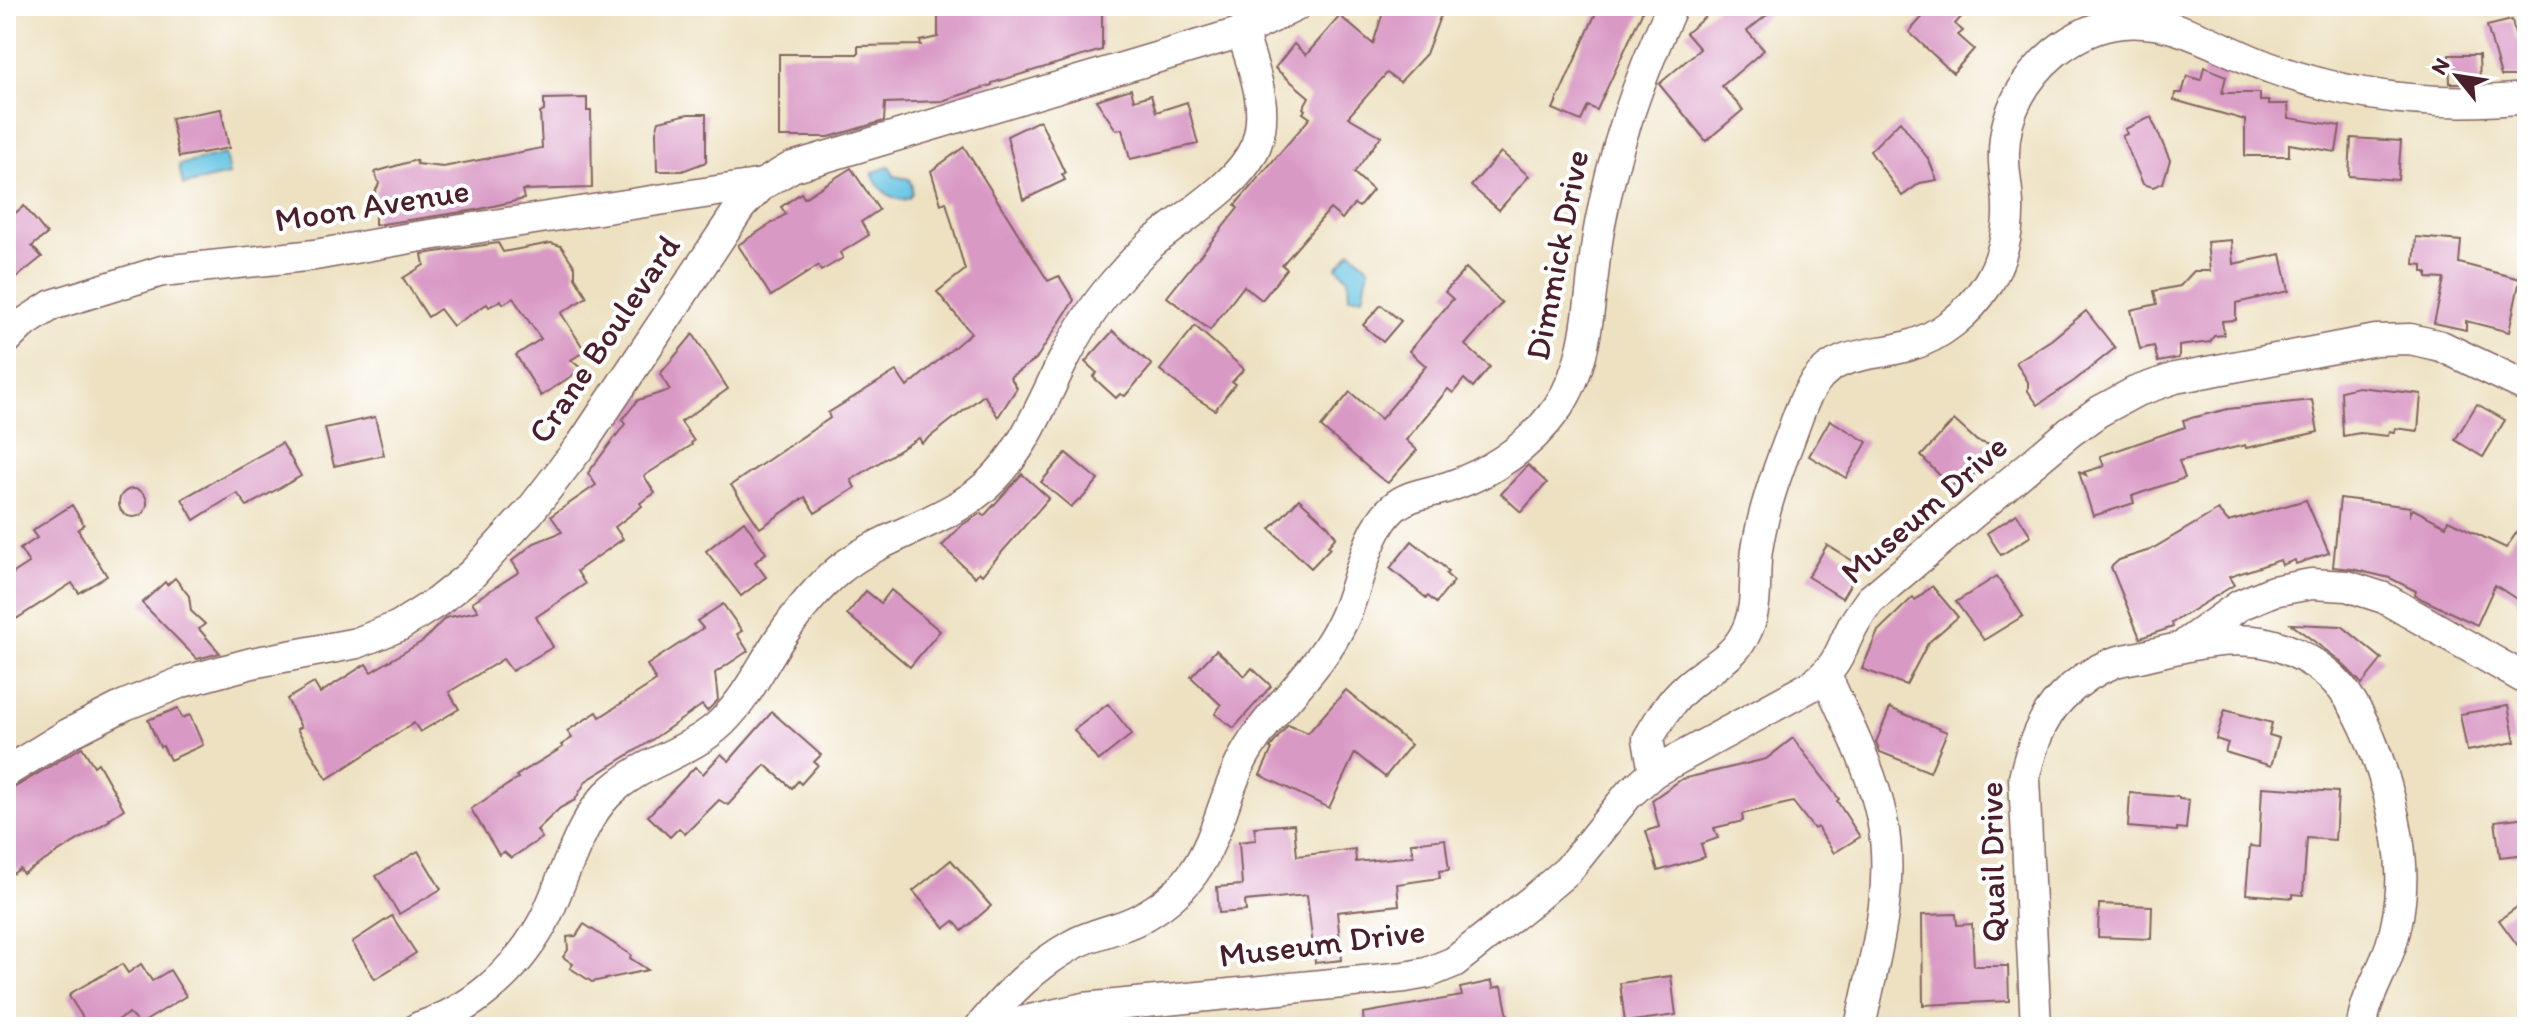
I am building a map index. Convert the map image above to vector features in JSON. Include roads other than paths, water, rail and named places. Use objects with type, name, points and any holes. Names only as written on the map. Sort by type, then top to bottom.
[{"type":"street","name":"Crane Boulevard","points":[[6,772],[68,734],[182,682],[252,663],[357,643],[399,626],[437,602],[472,574],[530,511],[582,444],[731,219],[763,184],[792,167],[1242,32],[1296,6]]},
{"type":"street","name":"Dimmick Drive","points":[[980,1027],[1037,966],[1076,942],[1139,919],[1168,900],[1192,876],[1211,843],[1244,758],[1263,728],[1318,663],[1343,620],[1377,527],[1393,508],[1413,496],[1473,479],[1505,461],[1533,438],[1558,406],[1574,377],[1584,345],[1600,224],[1620,141],[1643,73],[1672,6]]},
{"type":"street","points":[[1654,772],[1648,739],[1664,711],[1687,686],[1730,657],[1748,628],[1755,605],[1756,554],[1764,510],[1804,402],[1816,381],[1843,360],[1905,347],[1947,327],[1970,308],[1988,284],[2006,236],[2008,207],[2003,149],[2014,105],[2027,81],[2044,61],[2064,45],[2105,27],[2123,23],[2161,24],[2188,32],[2273,69],[2339,89],[2417,100],[2466,102],[2527,98]]},
{"type":"street","points":[[419,1027],[471,1002],[498,981],[522,955],[542,923],[589,819],[607,796],[634,774],[686,748],[719,724],[748,694],[780,638],[808,600],[838,570],[873,546],[953,510],[985,487],[1009,462],[1029,433],[1062,362],[1085,322],[1112,284],[1149,246],[1228,183],[1242,168],[1255,146],[1262,121],[1261,99],[1242,32]]},
{"type":"street","name":"Moon Avenue","points":[[6,340],[21,325],[52,305],[162,271],[315,255],[763,184]]},
{"type":"street","name":"Museum Drive","points":[[998,1027],[1084,1008],[1389,979],[1427,973],[1454,962],[1568,870],[1628,795],[1654,772],[1826,675],[1839,658],[1855,622],[1870,600],[2070,432],[2135,392],[2175,378],[2376,340],[2410,339],[2441,346],[2527,387]]},
{"type":"street","points":[[2168,650],[2193,640],[2240,605],[2273,591],[2311,584],[2347,586],[2384,598],[2527,680]]},
{"type":"street","name":"Quail Drive","points":[[2036,1027],[2024,778],[2042,724],[2061,698],[2085,678],[2112,664],[2233,639],[2266,643],[2299,655],[2329,675],[2352,701],[2368,730],[2399,840],[2401,877],[2398,915],[2388,955],[2363,1013],[2362,1027]]},
{"type":"street","points":[[1826,675],[1873,784],[1887,856],[1882,924],[1860,1027]]},
{"type":"water","points":[[225,154],[229,175],[183,185],[179,165]]},
{"type":"water","points":[[889,166],[894,176],[909,179],[912,189],[907,199],[892,197],[877,184],[872,173]]},
{"type":"water","points":[[1351,251],[1369,267],[1363,297],[1349,297],[1348,278],[1337,267]]}]
